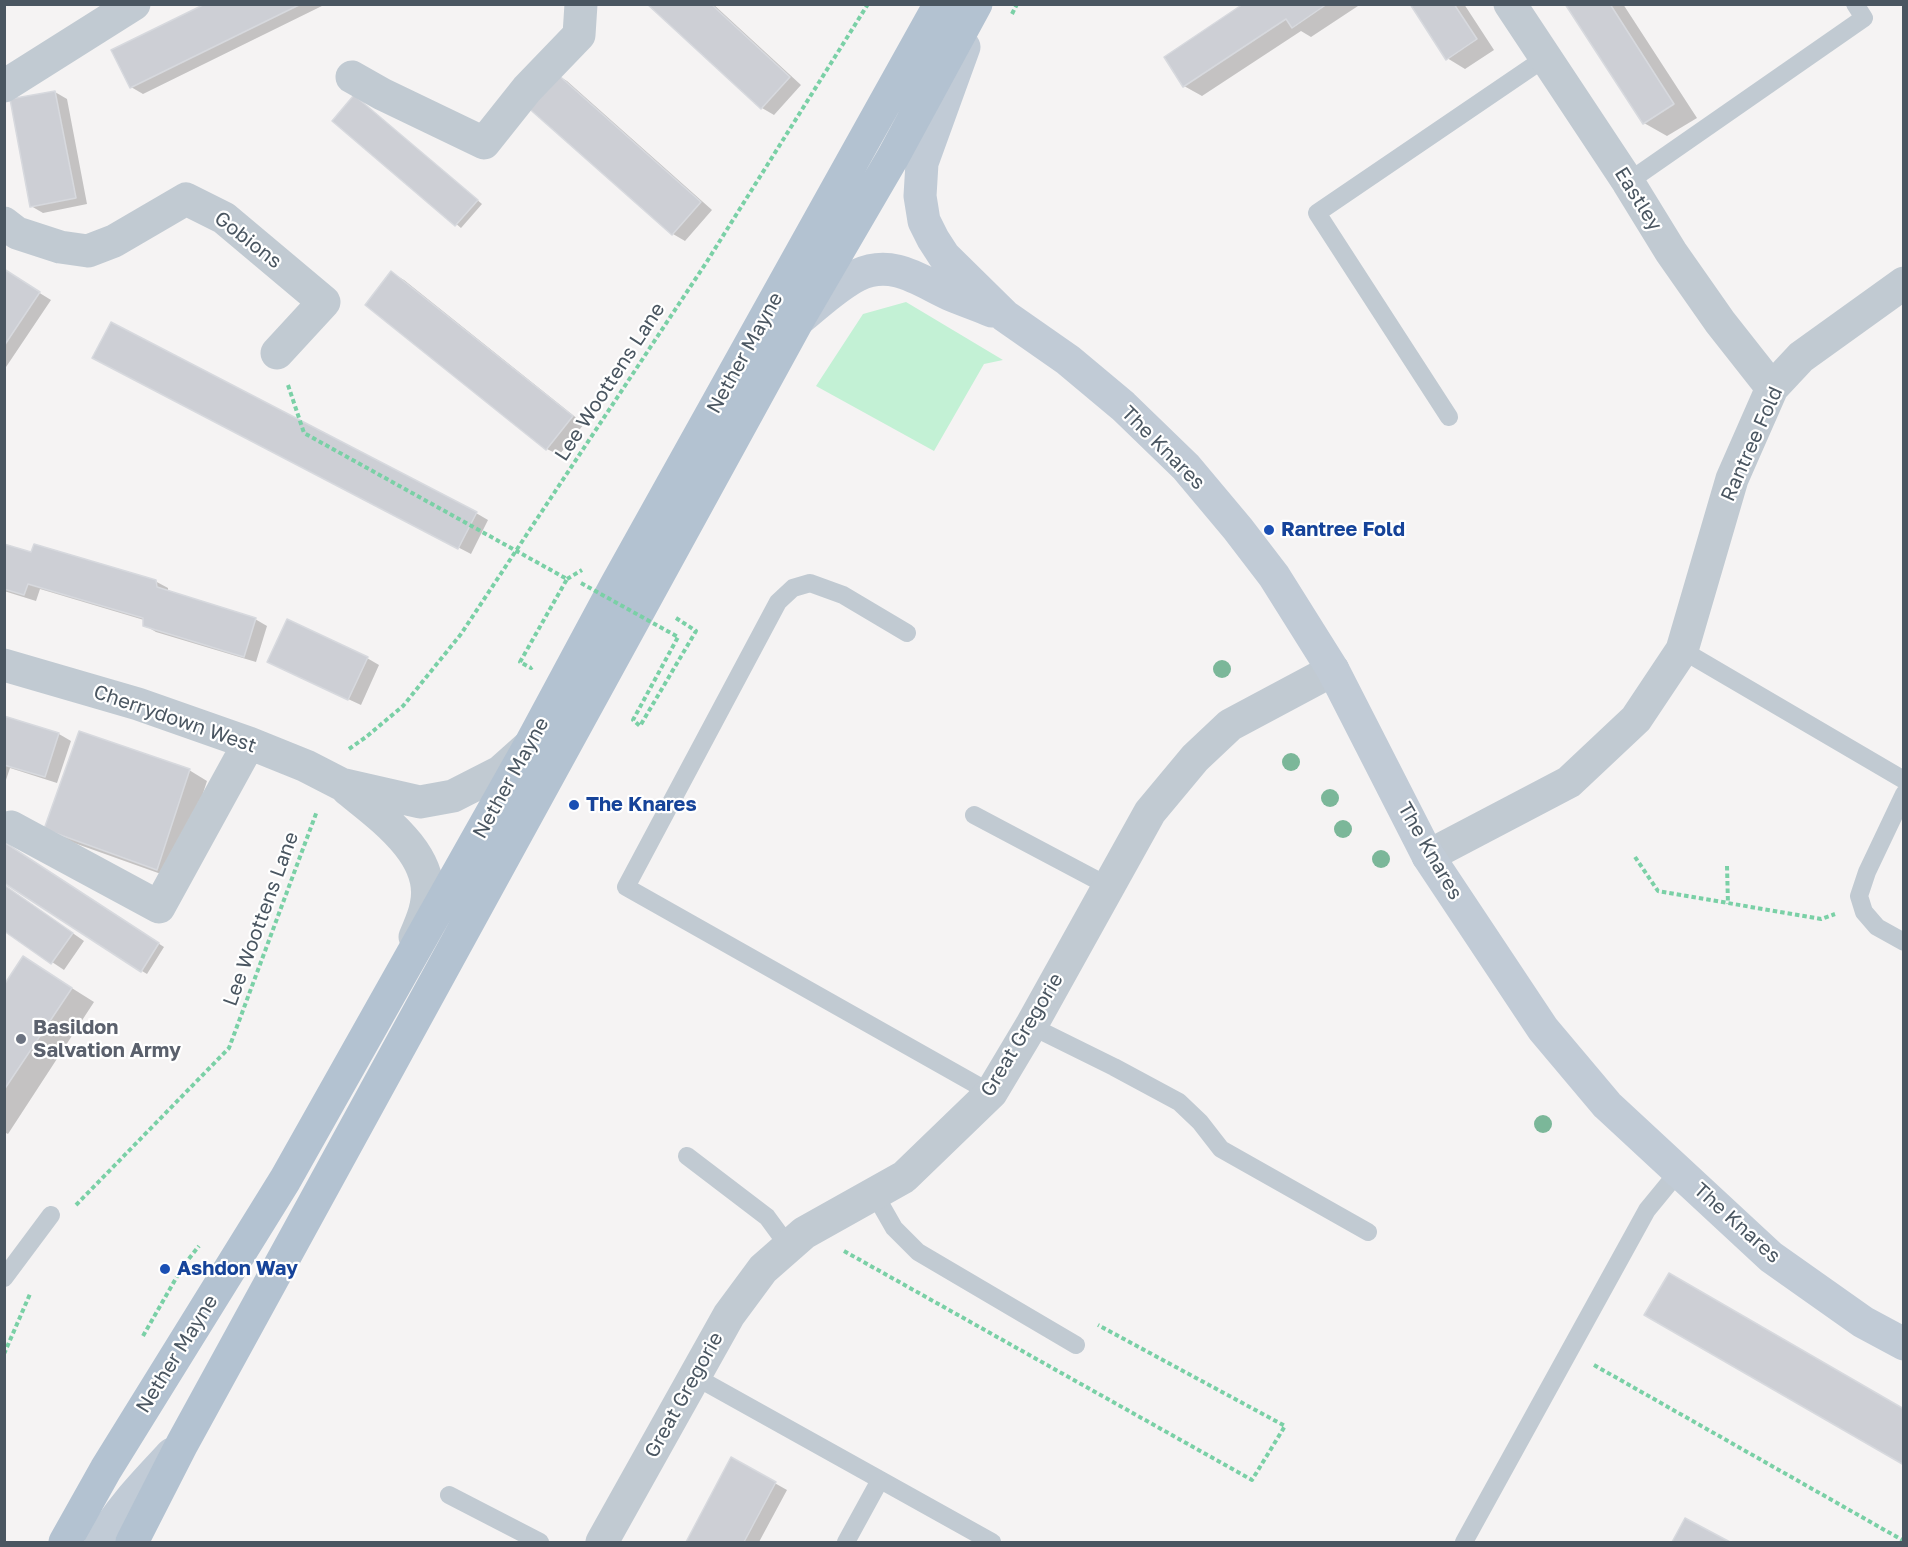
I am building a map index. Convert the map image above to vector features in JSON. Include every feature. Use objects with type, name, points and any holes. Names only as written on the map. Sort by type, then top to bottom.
[{"type":"main road","name":"Nether Mayne","points":[[65,1542],[106,1469],[285,1180],[530,745],[622,575],[940,4]]},
{"type":"main road","name":"Nether Mayne","points":[[132,1542],[182,1444],[798,320],[893,157],[978,4]]},
{"type":"street","points":[[4,86],[134,4]]},
{"type":"street","points":[[352,77],[484,143],[527,89],[579,35],[581,4]]},
{"type":"street","name":"The Knares","points":[[978,4],[922,163],[920,196],[924,221],[944,256],[1005,316],[1068,360],[1123,406],[1186,467],[1238,529],[1274,576],[1333,670],[1428,856],[1543,1029],[1607,1105],[1771,1257],[1863,1322],[1904,1344]]},
{"type":"street","name":"Eastley","points":[[1510,4],[1628,182],[1671,252],[1720,322],[1772,388]]},
{"type":"street","name":"Gobions","points":[[4,223],[17,233],[60,247],[88,251],[114,241],[186,199],[224,218],[324,302],[277,353]]},
{"type":"street","name":"The Knares","points":[[798,320],[847,281],[860,274],[879,269],[894,269],[931,284],[948,294],[1005,316]]},
{"type":"street","name":"Rantree Fold","points":[[1428,856],[1569,782],[1636,719],[1682,650],[1732,479],[1772,388],[1802,357],[1904,283]]},
{"type":"street","name":"Cherrydown West","points":[[4,665],[138,704],[249,743],[306,766],[331,793],[392,825],[413,851],[426,876],[427,904],[403,972]]},
{"type":"street","name":"Great Gregorie","points":[[602,1542],[729,1315],[763,1269],[804,1233],[904,1177],[991,1093],[1031,1026],[1150,812],[1195,758],[1230,725],[1333,670]]},
{"type":"street","points":[[11,827],[159,907],[249,743]]},
{"type":"street","name":"Cherrydown West","points":[[331,793],[420,802],[453,796],[500,772],[530,745]]},
{"type":"street","points":[[101,1542],[139,1490],[182,1444]]},
{"type":"lane","points":[[1628,182],[1864,18],[1855,4]]},
{"type":"lane","points":[[1449,417],[1317,213],[1545,58]]},
{"type":"lane","points":[[907,633],[843,595],[810,583],[793,588],[778,602],[626,887],[991,1093]]},
{"type":"lane","points":[[1682,650],[1904,780]]},
{"type":"lane","points":[[1904,794],[1867,872],[1860,896],[1864,912],[1877,927],[1904,942]]},
{"type":"lane","points":[[974,815],[1108,886]]},
{"type":"lane","points":[[1031,1026],[1179,1102],[1200,1122],[1221,1149],[1368,1232]]},
{"type":"lane","points":[[687,1156],[767,1217],[789,1246]]},
{"type":"lane","points":[[1464,1542],[1647,1210],[1679,1171]]},
{"type":"lane","points":[[874,1193],[894,1228],[918,1252],[1076,1345]]},
{"type":"lane","points":[[4,1278],[51,1215]]},
{"type":"lane","points":[[694,1376],[992,1542]]},
{"type":"lane","points":[[846,1542],[880,1480]]},
{"type":"lane","points":[[449,1495],[540,1542]]},
{"type":"path","name":"Lee Woottens Lane","points":[[346,751],[403,706],[461,634],[706,263],[868,4]]},
{"type":"path","points":[[277,353],[304,434],[567,579],[520,662],[531,668],[537,659]]},
{"type":"path","points":[[576,593],[581,583],[678,637],[633,720],[640,726],[696,631],[676,618]]},
{"type":"path","name":"Lee Woottens Lane","points":[[69,1211],[230,1048],[331,793]]},
{"type":"path","points":[[1635,856],[1658,891],[1821,919]]},
{"type":"path","points":[[1727,866],[1728,904]]},
{"type":"path","points":[[140,1345],[148,1324],[183,1266],[201,1244]]},
{"type":"path","points":[[840,1249],[1252,1479],[1285,1426],[1097,1325]]},
{"type":"path","points":[[4,1354],[31,1292]]},
{"type":"path","points":[[1569,1351],[1904,1541]]},
{"type":"green space","points":[[906,302],[1003,360],[984,364],[934,451],[816,386],[863,314]]},
{"type":"building","points":[[205,4],[301,4],[130,88],[111,50]]},
{"type":"building","points":[[647,4],[711,4],[790,77],[761,109]]},
{"type":"building","points":[[1243,4],[1327,4],[1292,28],[1286,19],[1183,87],[1164,57]]},
{"type":"building","points":[[1410,4],[1454,4],[1477,39],[1446,60]]},
{"type":"building","points":[[1565,4],[1610,4],[1674,104],[1643,124]]},
{"type":"building","points":[[555,72],[701,202],[672,235],[525,105]]},
{"type":"building","points":[[55,91],[76,198],[30,207],[10,99]]},
{"type":"building","points":[[354,95],[478,200],[455,226],[332,121]]},
{"type":"building","points":[[4,269],[40,292],[4,346]]},
{"type":"building","points":[[391,271],[573,416],[546,450],[365,305]]},
{"type":"building","points":[[111,322],[477,512],[458,549],[92,358]]},
{"type":"building","points":[[4,544],[31,552],[34,544],[156,580],[157,587],[256,618],[244,657],[143,626],[143,618],[28,584],[24,595],[4,589]]},
{"type":"building","points":[[287,619],[368,657],[348,700],[267,662]]},
{"type":"building","points":[[4,716],[59,733],[45,777],[4,765]]},
{"type":"building","points":[[79,731],[190,769],[157,870],[44,829]]},
{"type":"building","points":[[4,842],[159,943],[141,972],[4,883]]},
{"type":"building","points":[[4,885],[73,933],[51,964],[4,931]]},
{"type":"building","name":"Basildon Salvation Army","points":[[23,956],[72,988],[4,1090],[4,985]]},
{"type":"building","points":[[1669,1273],[1904,1409],[1904,1465],[1644,1315]]},
{"type":"building","points":[[731,1457],[776,1482],[744,1542],[686,1542]]},
{"type":"building","points":[[1685,1518],[1730,1542],[1672,1542]]},
{"type":"place","name":"Rantree Fold","points":[[1269,530]]},
{"type":"place","name":"The Knares","points":[[574,805]]},
{"type":"place","name":"Basildon Salvation Army","points":[[21,1039]]},
{"type":"place","name":"Ashdon Way","points":[[165,1269]]}]
